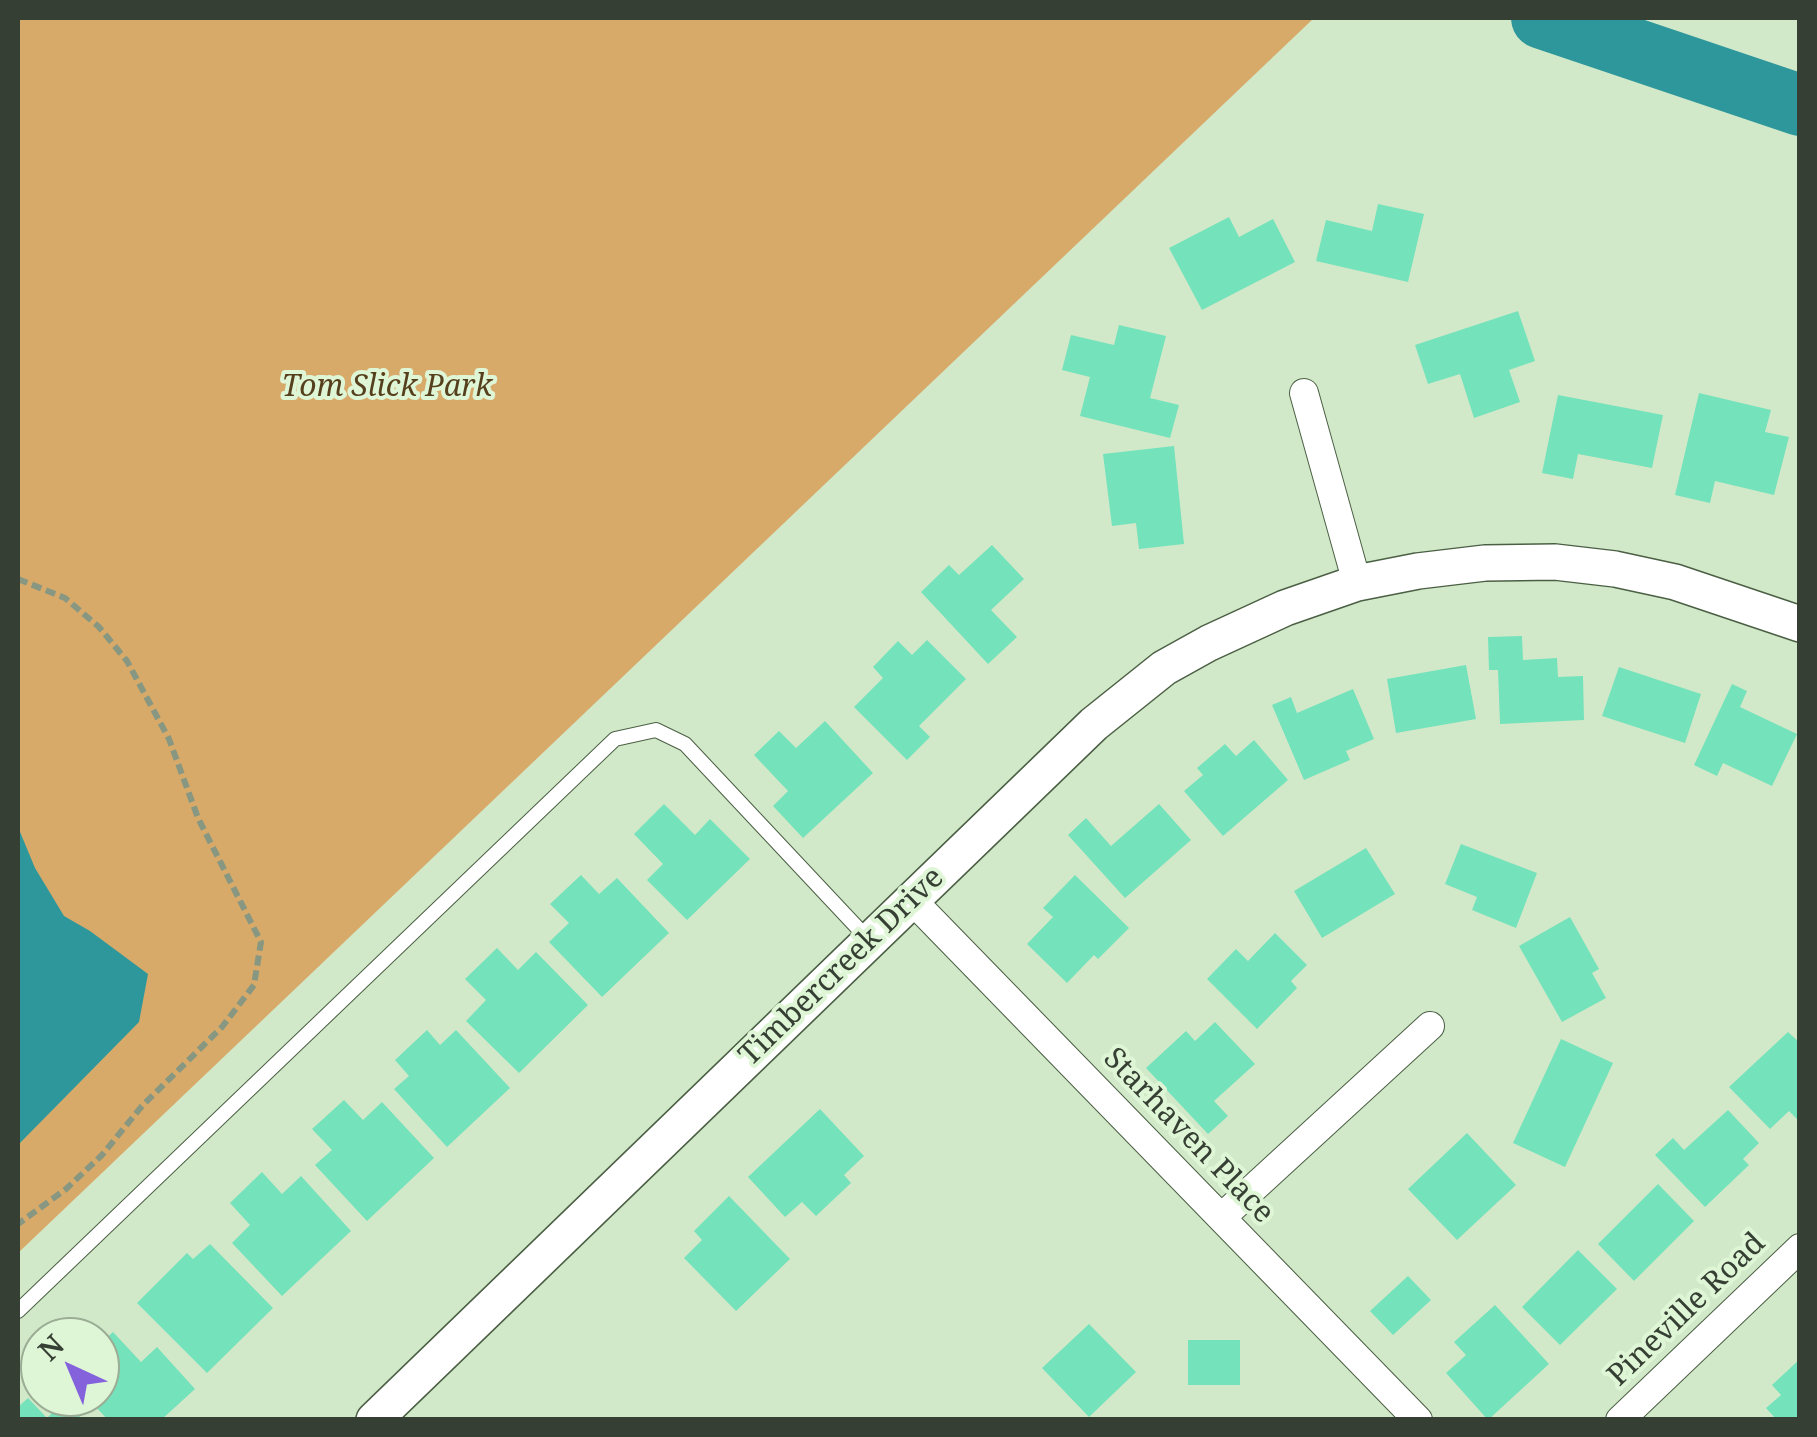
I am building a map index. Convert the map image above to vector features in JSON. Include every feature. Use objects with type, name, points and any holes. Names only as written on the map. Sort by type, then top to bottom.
[{"type":"street","points":[[1304,394],[1357,583]]},
{"type":"street","name":"Timbercreek Drive","points":[[389,1415],[911,899],[1094,724],[1164,668],[1285,608],[1357,583],[1485,563],[1555,562],[1615,569],[1675,582],[1800,624]]},
{"type":"street","name":"Starhaven Place","points":[[911,899],[1418,1420]]},
{"type":"street","points":[[1222,1218],[1430,1026]]},
{"type":"street","name":"Pineville Road","points":[[1620,1420],[1800,1248]]},
{"type":"lane","points":[[18,1311],[615,739],[656,730],[685,744],[869,941]]},
{"type":"path","points":[[18,579],[64,598],[99,627],[128,661],[169,739],[198,818],[261,942],[254,985],[222,1027],[142,1106],[102,1155],[66,1189],[18,1224]]},
{"type":"green space","name":"Tom Slick Park","points":[[18,18],[1314,18],[18,1253]]},
{"type":"water","points":[[18,827],[35,868],[64,916],[148,974],[139,1022],[18,1145]]},
{"type":"building","points":[[1378,204],[1424,214],[1408,282],[1316,261],[1326,220],[1372,231]]},
{"type":"building","points":[[1229,217],[1239,237],[1273,219],[1295,262],[1202,310],[1169,248]]},
{"type":"building","points":[[1518,311],[1535,361],[1509,370],[1520,402],[1474,418],[1460,374],[1428,384],[1415,345]]},
{"type":"building","points":[[1119,325],[1166,336],[1150,398],[1179,405],[1170,438],[1080,416],[1090,377],[1062,370],[1071,335],[1114,345]]},
{"type":"building","points":[[1699,393],[1771,410],[1765,432],[1789,437],[1774,495],[1715,481],[1710,503],[1675,495]]},
{"type":"building","points":[[1558,395],[1663,415],[1652,468],[1578,454],[1573,479],[1542,473]]},
{"type":"building","points":[[1174,446],[1184,544],[1139,549],[1136,523],[1112,526],[1103,454]]},
{"type":"building","points":[[992,545],[1024,579],[991,610],[1017,637],[988,664],[921,592],[949,565],[959,575]]},
{"type":"building","points":[[1522,636],[1523,660],[1557,658],[1558,677],[1583,676],[1584,720],[1500,724],[1498,670],[1489,670],[1488,637]]},
{"type":"building","points":[[927,640],[966,679],[919,726],[930,737],[907,760],[854,707],[883,678],[873,667],[898,641],[912,655]]},
{"type":"building","points":[[1466,665],[1476,719],[1396,733],[1387,679]]},
{"type":"building","points":[[1619,667],[1701,694],[1685,743],[1602,716]]},
{"type":"building","points":[[1732,684],[1747,691],[1740,707],[1797,734],[1772,786],[1723,763],[1717,776],[1694,765]]},
{"type":"building","points":[[1353,689],[1374,739],[1346,751],[1350,760],[1304,780],[1272,705],[1291,697],[1297,713]]},
{"type":"building","points":[[825,721],[873,773],[803,838],[773,806],[788,791],[754,755],[779,731],[796,748]]},
{"type":"building","points":[[1254,740],[1288,780],[1223,836],[1184,791],[1203,775],[1197,768],[1225,744],[1236,756]]},
{"type":"building","points":[[664,804],[695,835],[710,819],[750,859],[687,920],[647,880],[663,864],[634,834]]},
{"type":"building","points":[[1159,804],[1191,840],[1125,898],[1068,835],[1086,818],[1111,846]]},
{"type":"building","points":[[1461,844],[1537,873],[1516,928],[1472,910],[1477,897],[1445,884]]},
{"type":"building","points":[[1366,848],[1395,894],[1322,938],[1294,891]]},
{"type":"building","points":[[581,875],[599,894],[617,878],[669,933],[602,997],[549,942],[569,923],[550,904]]},
{"type":"building","points":[[1075,875],[1129,928],[1098,959],[1094,955],[1067,983],[1027,944],[1053,917],[1043,908]]},
{"type":"building","points":[[1570,917],[1599,969],[1592,973],[1606,998],[1562,1022],[1519,946]]},
{"type":"building","points":[[1275,933],[1307,965],[1291,981],[1297,988],[1257,1029],[1207,979],[1236,949],[1248,961]]},
{"type":"building","points":[[497,948],[518,970],[536,952],[588,1005],[519,1073],[466,1021],[486,1000],[465,979]]},
{"type":"building","points":[[1215,1022],[1255,1064],[1214,1101],[1228,1116],[1208,1134],[1146,1068],[1186,1031],[1195,1041]]},
{"type":"building","points":[[427,1030],[440,1045],[456,1030],[510,1088],[447,1147],[394,1089],[409,1076],[395,1060]]},
{"type":"building","points":[[1788,1032],[1800,1043],[1800,1122],[1789,1111],[1770,1129],[1729,1087]]},
{"type":"building","points":[[1561,1039],[1613,1063],[1565,1167],[1513,1143]]},
{"type":"building","points":[[344,1100],[363,1120],[382,1102],[434,1158],[367,1221],[315,1165],[332,1150],[312,1129]]},
{"type":"building","points":[[820,1109],[864,1156],[844,1175],[851,1183],[816,1216],[802,1202],[785,1217],[748,1177]]},
{"type":"building","points":[[1728,1110],[1759,1143],[1743,1159],[1749,1165],[1705,1207],[1655,1155],[1673,1138],[1684,1150]]},
{"type":"building","points":[[1467,1133],[1516,1185],[1457,1240],[1408,1189]]},
{"type":"building","points":[[262,1172],[282,1194],[301,1176],[351,1231],[282,1296],[232,1243],[250,1225],[230,1203]]},
{"type":"building","points":[[1658,1184],[1694,1221],[1634,1281],[1598,1244]]},
{"type":"building","points":[[729,1196],[790,1259],[736,1311],[684,1258],[702,1240],[694,1231]]},
{"type":"building","points":[[210,1244],[273,1308],[207,1373],[137,1303],[187,1253],[193,1259]]},
{"type":"building","points":[[1578,1250],[1617,1289],[1560,1345],[1522,1307]]},
{"type":"building","points":[[1408,1276],[1431,1300],[1393,1335],[1370,1311]]},
{"type":"building","points":[[1495,1305],[1549,1364],[1488,1420],[1446,1373],[1466,1355],[1454,1342]]},
{"type":"building","points":[[1089,1324],[1136,1372],[1089,1417],[1042,1368]]},
{"type":"building","points":[[120,1340],[141,1362],[157,1347],[195,1389],[161,1420],[105,1417],[120,1417]]},
{"type":"building","points":[[1188,1340],[1240,1340],[1240,1385],[1188,1385]]},
{"type":"building","points":[[1800,1359],[1800,1420],[1777,1420],[1766,1408],[1781,1395],[1772,1385]]},
{"type":"building","points":[[18,1407],[20,1417],[83,1420],[18,1420]]},
{"type":"waterway","points":[[1542,18],[1800,105]]}]
